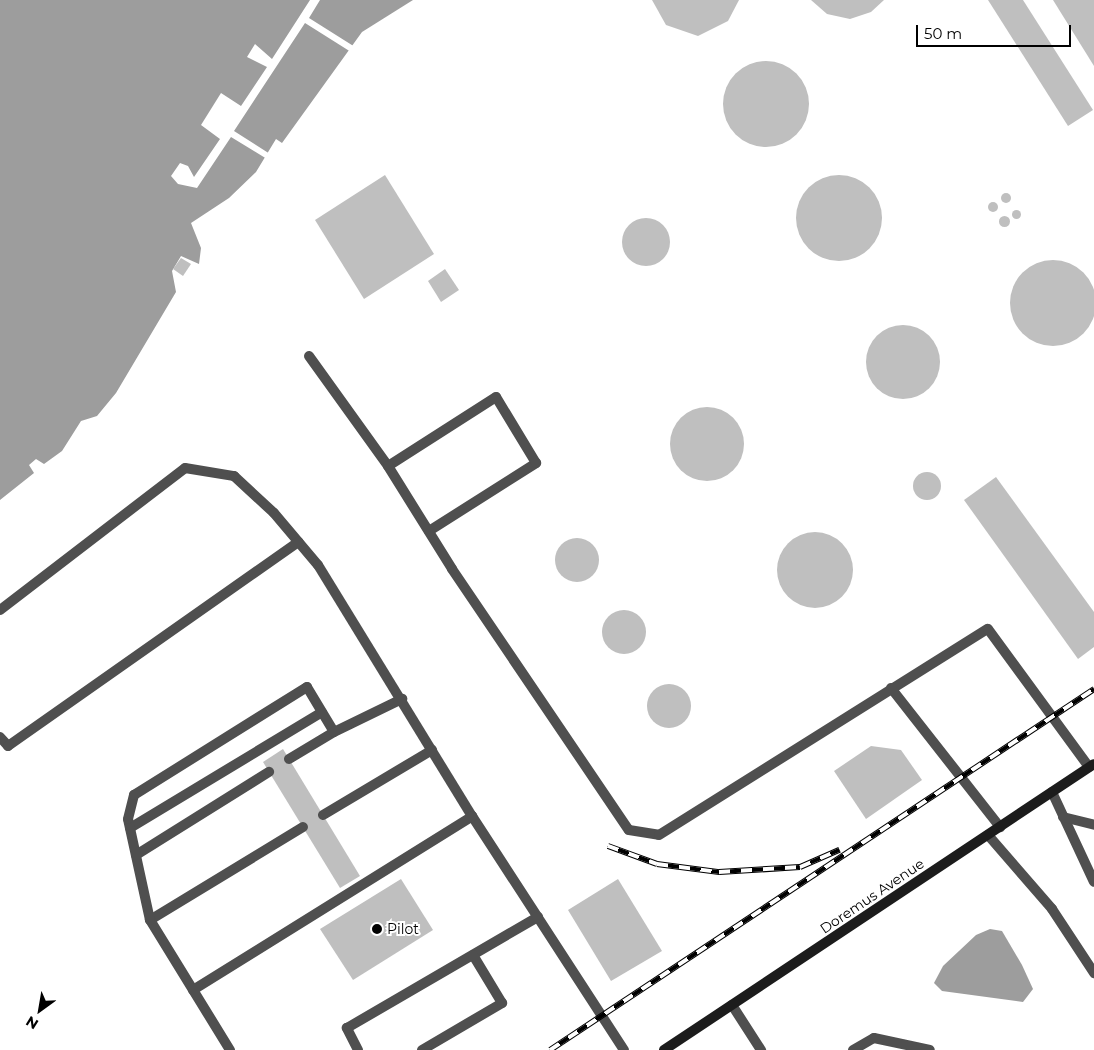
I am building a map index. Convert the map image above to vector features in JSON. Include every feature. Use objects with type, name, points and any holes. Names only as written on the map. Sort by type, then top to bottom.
[{"type":"main road","name":"Doremus Avenue","points":[[664,1050],[1092,766]]},
{"type":"lane","points":[[309,356],[388,466],[429,531],[630,830],[659,835],[988,629],[1092,766]]},
{"type":"lane","points":[[388,466],[496,397],[536,463],[429,531]]},
{"type":"lane","points":[[0,610],[185,468],[234,476],[298,542],[402,699],[472,816],[624,1050]]},
{"type":"lane","points":[[0,736],[8,746],[298,542]]},
{"type":"lane","points":[[230,1050],[150,920],[130,828],[134,795],[307,687],[334,732]]},
{"type":"lane","points":[[891,688],[1000,826]]},
{"type":"lane","points":[[289,759],[334,732],[402,699]]},
{"type":"lane","points":[[130,828],[322,712]]},
{"type":"lane","points":[[323,815],[432,750]]},
{"type":"lane","points":[[136,856],[269,772]]},
{"type":"lane","points":[[1052,792],[1094,882]]},
{"type":"lane","points":[[193,990],[472,816]]},
{"type":"lane","points":[[1063,817],[1094,825]]},
{"type":"lane","points":[[150,920],[303,827]]},
{"type":"lane","points":[[988,835],[1052,909],[1094,973]]},
{"type":"lane","points":[[358,1050],[347,1028],[538,917]]},
{"type":"lane","points":[[422,1050],[502,1003],[472,955]]},
{"type":"lane","points":[[732,1005],[762,1050]]},
{"type":"lane","points":[[853,1050],[874,1038],[930,1050]]},
{"type":"shaded area","points":[[0,0],[413,0],[362,32],[282,143],[276,139],[256,172],[229,198],[191,223],[201,248],[199,264],[181,256],[172,271],[176,292],[116,393],[97,416],[81,421],[62,451],[44,464],[36,459],[29,465],[34,473],[0,500]]},
{"type":"shaded area","points":[[990,929],[1002,931],[1022,965],[1033,989],[1023,1002],[942,991],[934,983],[943,966],[976,935]]},
{"type":"pier","points":[[310,0],[320,0],[309,18],[355,47],[351,52],[305,23],[234,131],[270,154],[267,159],[231,137],[197,188],[178,184],[171,176],[180,163],[188,166],[194,177],[220,139],[201,125],[221,93],[241,106],[267,67],[247,57],[255,44],[272,59]]},
{"type":"building","points":[[652,0],[739,0],[728,21],[698,36],[666,25]]},
{"type":"building","points":[[811,0],[884,0],[871,12],[850,19],[827,14]]},
{"type":"building","points":[[988,0],[1023,0],[1093,110],[1068,126]]},
{"type":"building","points":[[1053,0],[1094,0],[1094,66]]},
{"type":"building","points":[[766,61],[782,64],[790,68],[802,80],[806,88],[809,104],[806,120],[802,128],[790,140],[782,144],[766,147],[750,144],[742,140],[730,128],[726,120],[723,104],[726,88],[730,80],[742,68],[750,64]]},
{"type":"building","points":[[385,175],[434,254],[364,299],[315,220]]},
{"type":"building","points":[[839,175],[855,178],[863,182],[875,194],[879,202],[882,218],[879,234],[875,242],[863,254],[855,258],[839,261],[823,258],[815,254],[803,242],[799,234],[796,218],[799,202],[803,194],[815,182],[823,178]]},
{"type":"building","points":[[1006,193],[1011,198],[1006,203],[1001,198]]},
{"type":"building","points":[[993,202],[998,207],[993,212],[988,207]]},
{"type":"building","points":[[1016,209],[1021,214],[1016,219],[1011,214]]},
{"type":"building","points":[[1002,216],[1006,216],[1009,221],[1008,225],[1002,226],[999,223],[999,219]]},
{"type":"building","points":[[641,218],[651,218],[660,222],[666,228],[669,233],[669,251],[660,262],[651,266],[641,266],[632,262],[626,256],[622,247],[622,237],[626,228],[632,222]]},
{"type":"building","points":[[181,258],[191,264],[183,276],[173,269]]},
{"type":"building","points":[[1053,260],[1070,263],[1084,272],[1093,286],[1096,303],[1093,320],[1084,334],[1070,343],[1053,346],[1036,343],[1022,334],[1013,320],[1010,303],[1013,286],[1022,272],[1036,263]]},
{"type":"building","points":[[445,269],[459,290],[441,302],[428,281]]},
{"type":"building","points":[[896,325],[910,325],[924,331],[934,341],[940,355],[938,376],[924,393],[910,399],[896,399],[882,393],[872,383],[866,369],[866,355],[872,341],[882,331]]},
{"type":"building","points":[[707,407],[728,413],[738,423],[744,444],[738,465],[728,475],[707,481],[686,475],[676,465],[670,444],[676,423],[686,413]]},
{"type":"building","points":[[927,472],[937,476],[941,486],[937,496],[927,500],[917,496],[913,486],[917,476]]},
{"type":"building","points":[[996,477],[1094,612],[1094,647],[1078,659],[964,500]]},
{"type":"building","points":[[815,532],[829,535],[842,543],[850,556],[853,570],[850,584],[842,597],[829,605],[815,608],[801,605],[788,597],[780,584],[777,570],[780,556],[788,543],[801,535]]},
{"type":"building","points":[[581,538],[593,544],[598,552],[598,568],[593,576],[585,581],[573,582],[561,576],[556,568],[555,556],[561,544],[569,539]]},
{"type":"building","points":[[620,610],[628,610],[640,616],[646,632],[640,648],[628,654],[620,654],[608,648],[602,636],[602,628],[608,616]]},
{"type":"building","points":[[665,684],[673,684],[685,690],[691,706],[685,722],[673,728],[665,728],[653,722],[647,710],[647,702],[653,690]]},
{"type":"building","points":[[871,746],[901,750],[922,780],[866,819],[834,771]]},
{"type":"building","points":[[283,749],[360,876],[340,888],[263,762]]},
{"type":"building","name":"Pilot","points":[[401,879],[433,930],[353,980],[320,929]]},
{"type":"building","points":[[618,879],[662,951],[611,981],[568,910]]},
{"type":"railway","points":[[550,1050],[1094,689]]},
{"type":"railway","points":[[608,846],[657,864],[719,872],[800,867],[839,850]]},
{"type":"place","name":"Pilot","points":[[377,929]]}]
